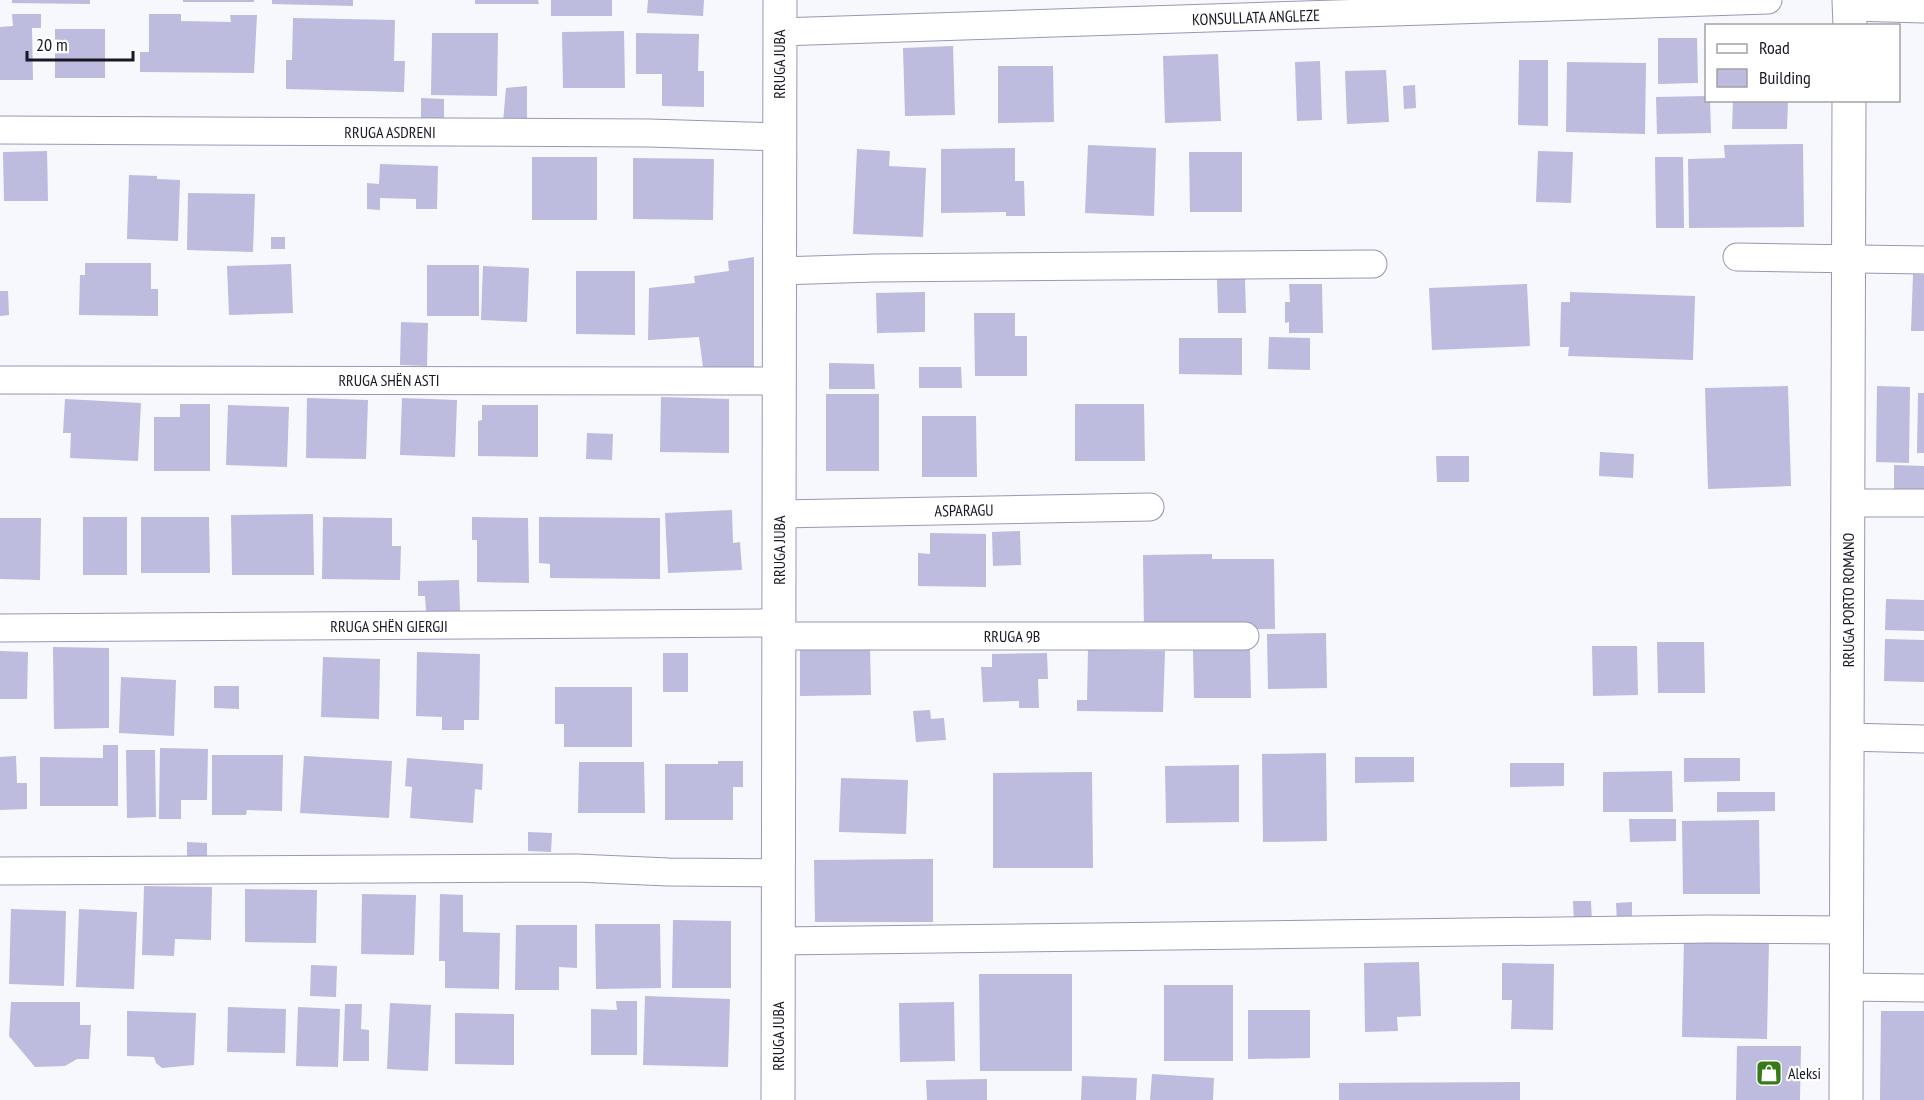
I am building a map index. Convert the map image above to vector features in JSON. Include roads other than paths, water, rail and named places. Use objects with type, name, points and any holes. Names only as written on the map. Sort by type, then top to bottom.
[{"type":"street","name":"RRUGA JUBA","points":[[778,1100],[780,0]]},
{"type":"street","name":"KONSULLATA ANGLEZE","points":[[779,33],[1768,0]]},
{"type":"street","points":[[1850,11],[1924,9]]},
{"type":"street","name":"RRUGA PORTO ROMANO","points":[[1846,1100],[1849,102]]},
{"type":"street","name":"RRUGA ASDRENI","points":[[0,130],[638,133],[779,137]]},
{"type":"street","points":[[1737,257],[1924,260]]},
{"type":"street","points":[[779,271],[875,268],[1372,264]]},
{"type":"street","name":"RRUGA SHËN ASTI","points":[[0,380],[779,381]]},
{"type":"street","points":[[1848,503],[1924,503]]},
{"type":"street","name":"ASPARAGU","points":[[778,514],[1150,507]]},
{"type":"street","name":"RRUGA SHËN GJERGJI","points":[[0,628],[778,630]]},
{"type":"street","name":"RRUGA 9B","points":[[778,630],[1245,636]]},
{"type":"street","points":[[1847,737],[1924,739]]},
{"type":"street","points":[[0,871],[577,868],[778,873]]},
{"type":"street","points":[[778,941],[1709,929],[1846,930]]},
{"type":"street","points":[[1846,987],[1924,988]]},
{"type":"place","name":"Aleksi","points":[[1769,1073]]}]
